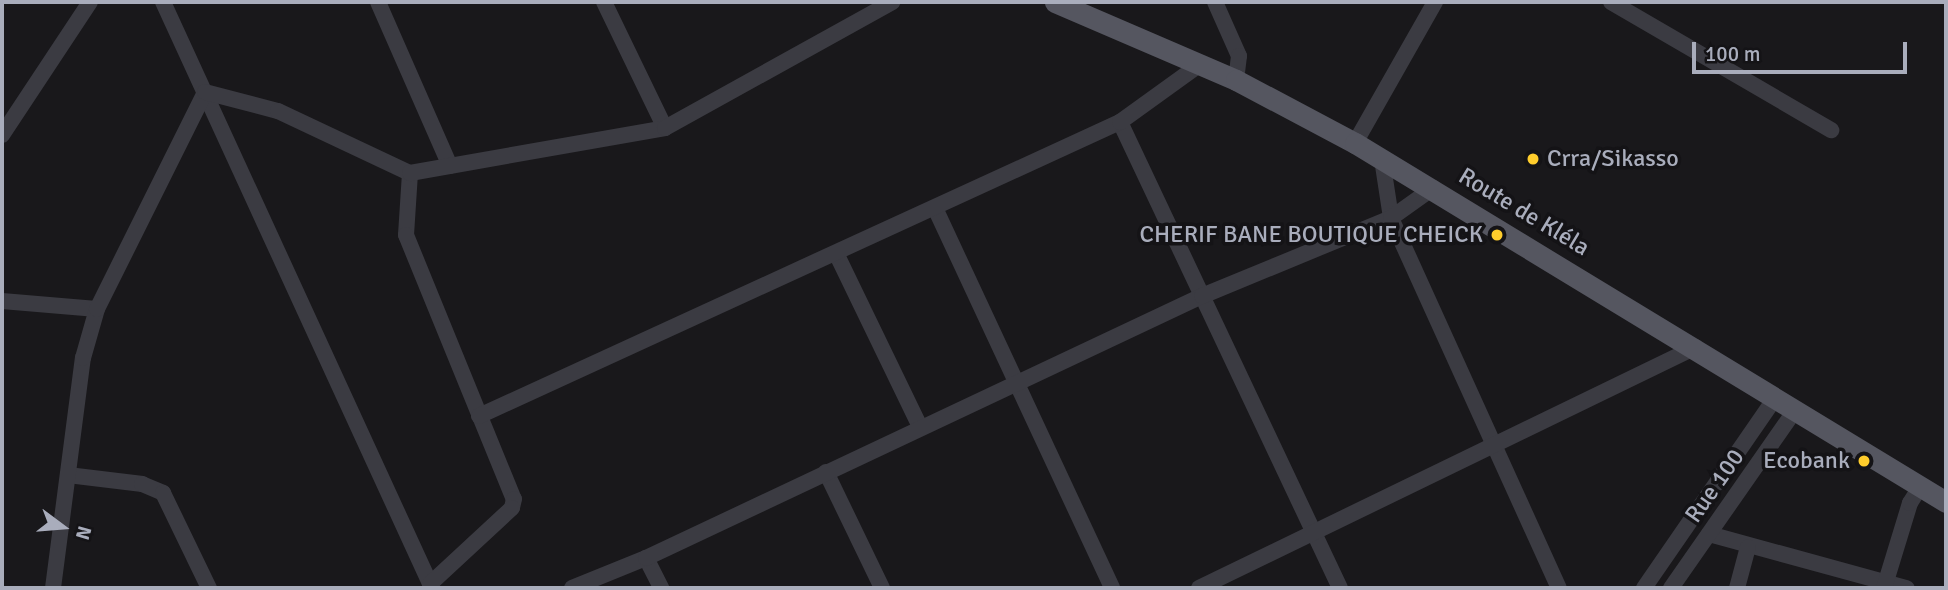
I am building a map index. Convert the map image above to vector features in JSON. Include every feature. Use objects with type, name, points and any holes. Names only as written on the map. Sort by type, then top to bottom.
[{"type":"main road","name":"Route de Kléla","points":[[1055,2],[1236,80],[1354,143],[1696,346],[1946,502]]},
{"type":"street","points":[[2,135],[90,2]]},
{"type":"street","points":[[163,2],[431,586],[512,508],[514,499],[406,235],[410,173]]},
{"type":"street","points":[[378,2],[450,166]]},
{"type":"street","points":[[604,2],[665,128]]},
{"type":"street","points":[[205,92],[278,111],[410,173],[665,128],[892,2]]},
{"type":"street","points":[[1215,2],[1239,55],[1236,80]]},
{"type":"street","points":[[1354,143],[1435,2]]},
{"type":"street","points":[[1611,2],[1831,130]]},
{"type":"street","points":[[479,416],[1120,122],[1199,65]]},
{"type":"street","points":[[53,588],[83,358],[97,309],[205,92]]},
{"type":"street","points":[[1120,122],[1340,588]]},
{"type":"street","points":[[1382,159],[1391,218],[1559,588]]},
{"type":"street","points":[[572,588],[646,558],[920,426],[1202,296],[1391,218],[1433,188]]},
{"type":"street","points":[[935,208],[1112,588]]},
{"type":"street","points":[[836,253],[920,426]]},
{"type":"street","points":[[2,301],[97,309]]},
{"type":"street","points":[[1199,588],[1696,346]]},
{"type":"street","points":[[1643,588],[1776,397]]},
{"type":"street","name":"Rue 100","points":[[1671,588],[1796,409]]},
{"type":"street","points":[[826,472],[882,588]]},
{"type":"street","points":[[68,475],[142,484],[163,493],[209,588]]},
{"type":"street","points":[[1885,585],[1910,503],[1920,487]]},
{"type":"street","points":[[1709,534],[1885,585],[1907,588]]},
{"type":"street","points":[[1737,588],[1748,547]]},
{"type":"street","points":[[646,558],[660,588]]},
{"type":"place","name":"Crra/Sikasso","points":[[1533,159]]},
{"type":"place","name":"CHERIF BANE BOUTIQUE CHEICK","points":[[1497,235]]},
{"type":"place","name":"Ecobank","points":[[1864,461]]}]
